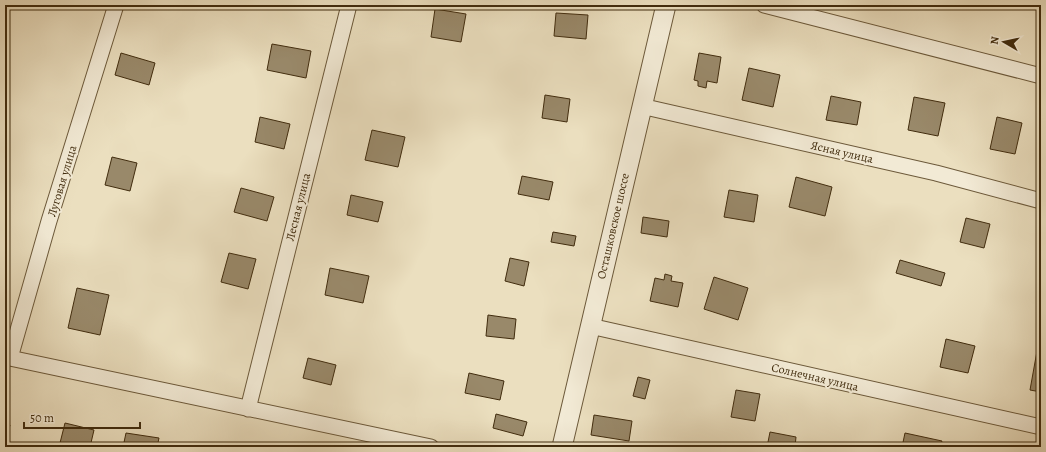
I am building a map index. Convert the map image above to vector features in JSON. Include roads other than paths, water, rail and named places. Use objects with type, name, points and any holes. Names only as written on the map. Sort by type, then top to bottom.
[{"type":"street","name":"Луговая улица","points":[[7,358],[116,5]]},
{"type":"street","name":"Лесная улица","points":[[248,409],[349,5]]},
{"type":"street","name":"Осташковское шоссе","points":[[562,447],[641,106],[666,5]]},
{"type":"street","points":[[764,5],[1041,76]]},
{"type":"street","name":"Ясная улица","points":[[641,106],[936,173],[1041,201]]},
{"type":"street","name":"Солнечная улица","points":[[590,326],[1041,428]]},
{"type":"street","points":[[7,358],[431,447]]}]
